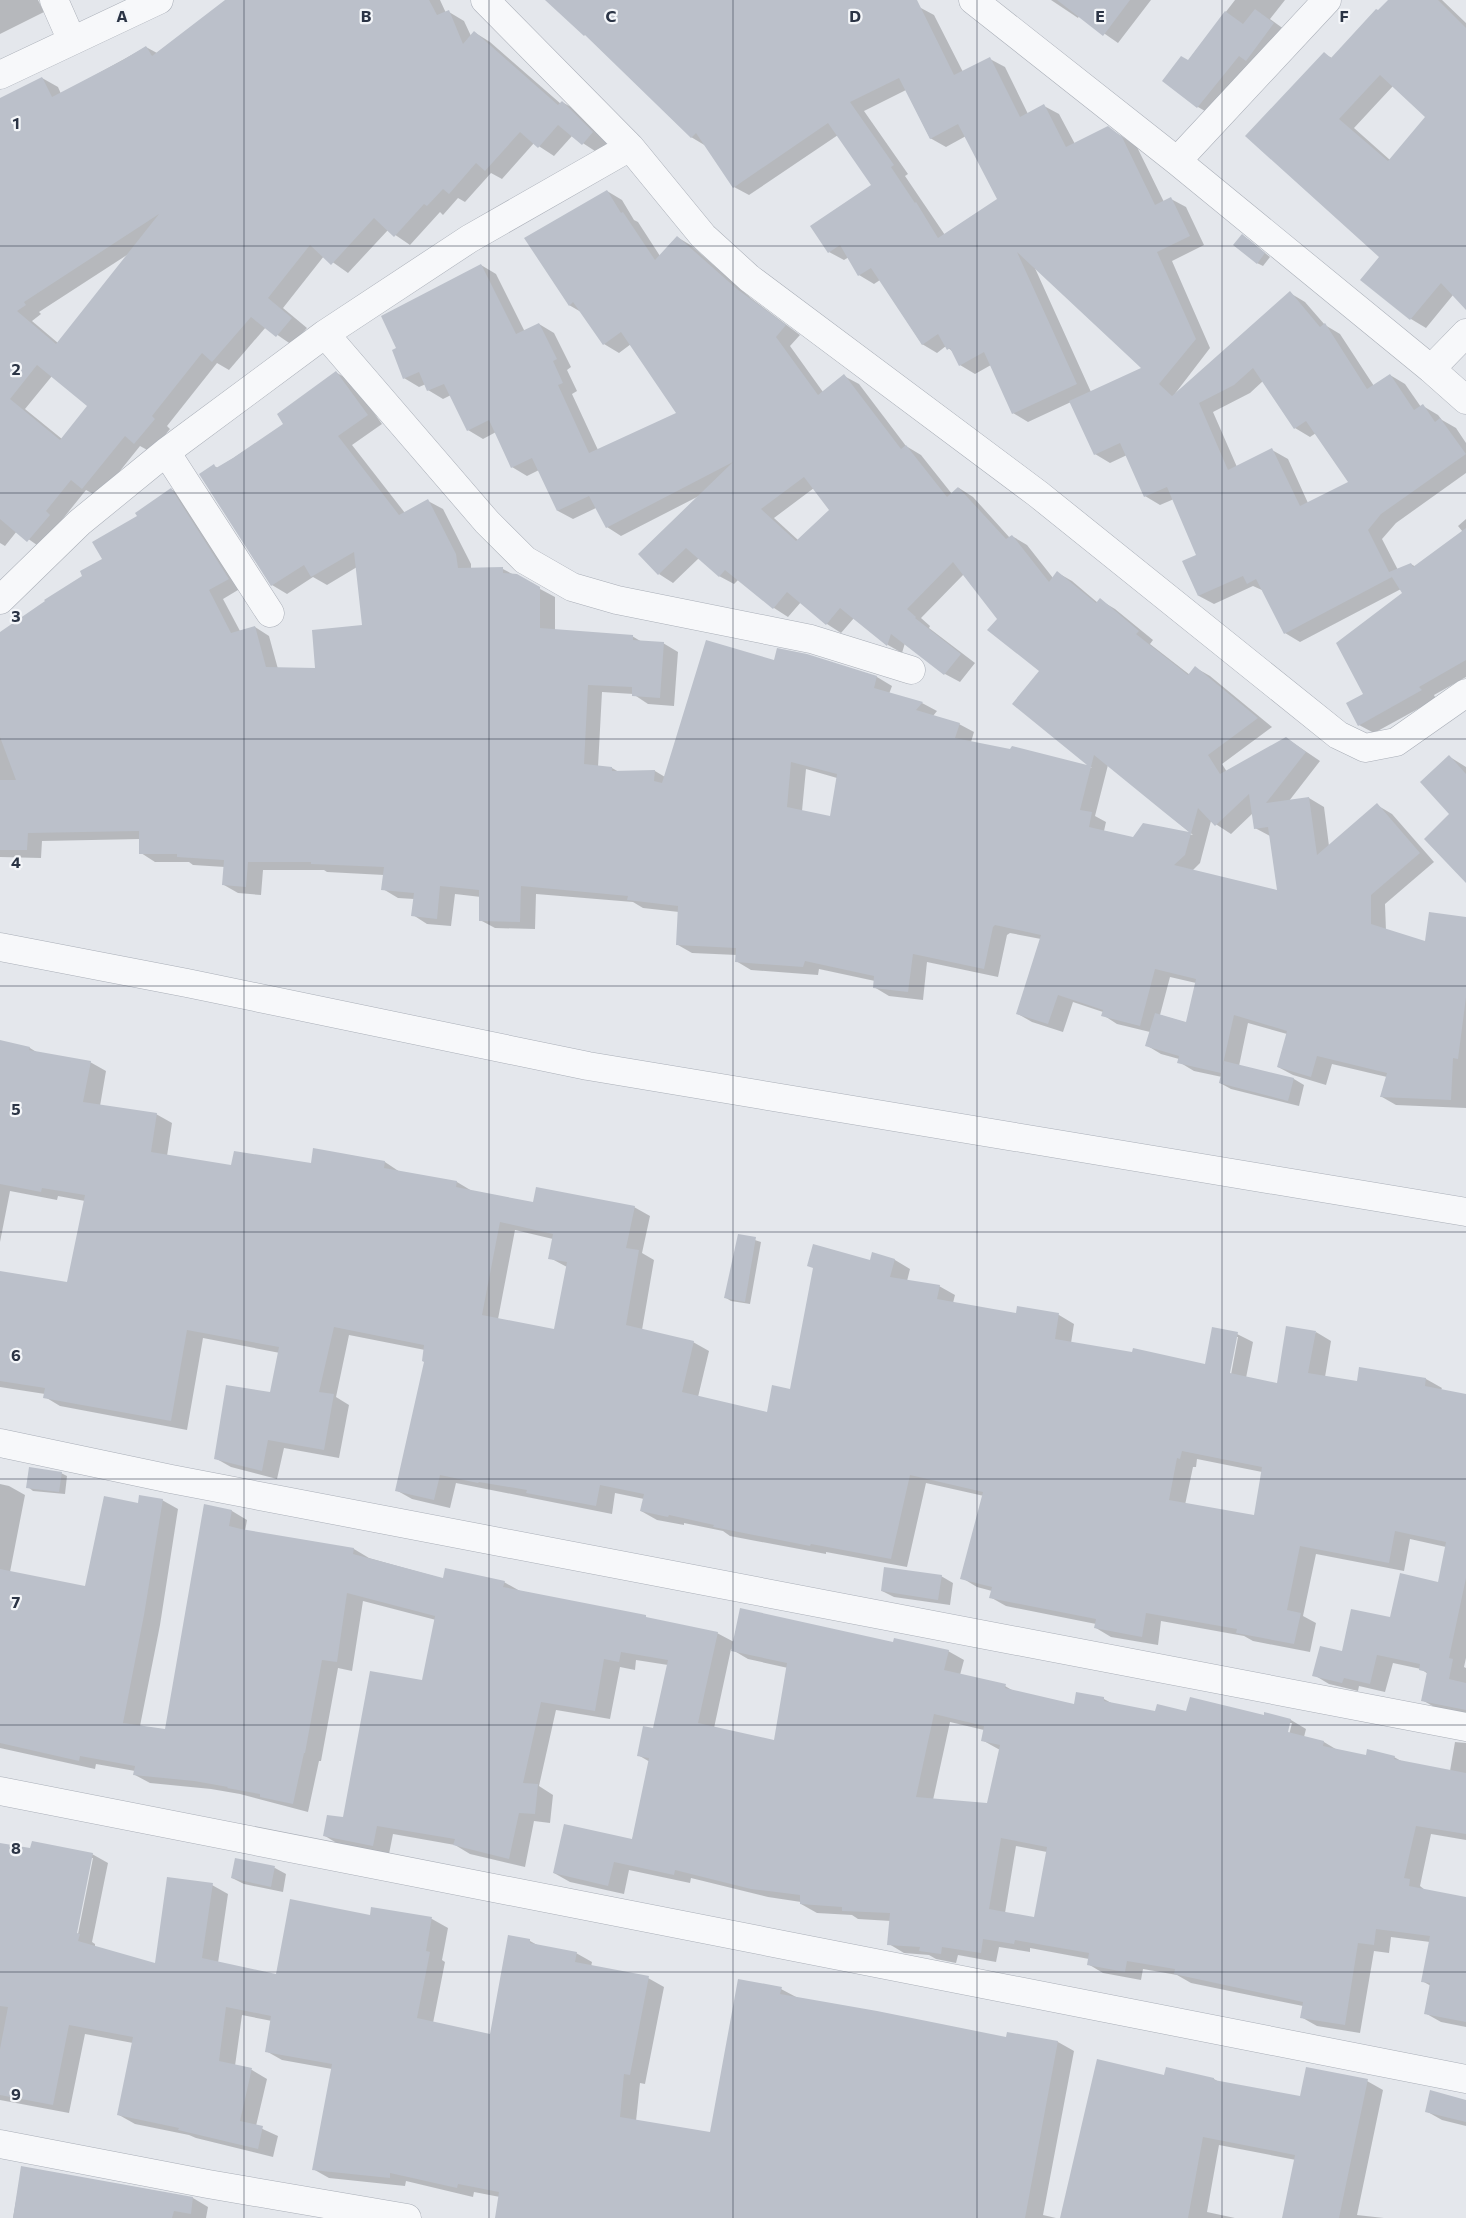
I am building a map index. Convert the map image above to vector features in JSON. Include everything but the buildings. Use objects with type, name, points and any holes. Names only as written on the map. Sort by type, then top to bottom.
[{"type":"street","points":[[54,0],[72,41]]},
{"type":"street","points":[[0,75],[159,0]]},
{"type":"street","points":[[485,0],[630,147],[703,236],[749,278],[1038,494],[1338,735],[1365,748],[1396,742],[1466,693]]},
{"type":"street","points":[[972,0],[1177,161],[1431,369],[1466,400]]},
{"type":"street","points":[[1177,161],[1327,0]]},
{"type":"street","points":[[0,600],[79,523],[166,452],[325,334],[469,239],[630,147]]},
{"type":"street","points":[[1431,369],[1466,333]]},
{"type":"street","points":[[325,334],[487,522],[525,560],[572,587],[617,600],[811,639],[911,670]]},
{"type":"street","points":[[166,452],[270,613]]},
{"type":"street","points":[[0,947],[187,983],[588,1066],[1466,1212]]},
{"type":"street","points":[[0,1443],[171,1479],[1466,1727]]},
{"type":"street","points":[[0,1791],[1466,2079]]},
{"type":"street","points":[[0,2144],[208,2184],[406,2218]]}]
